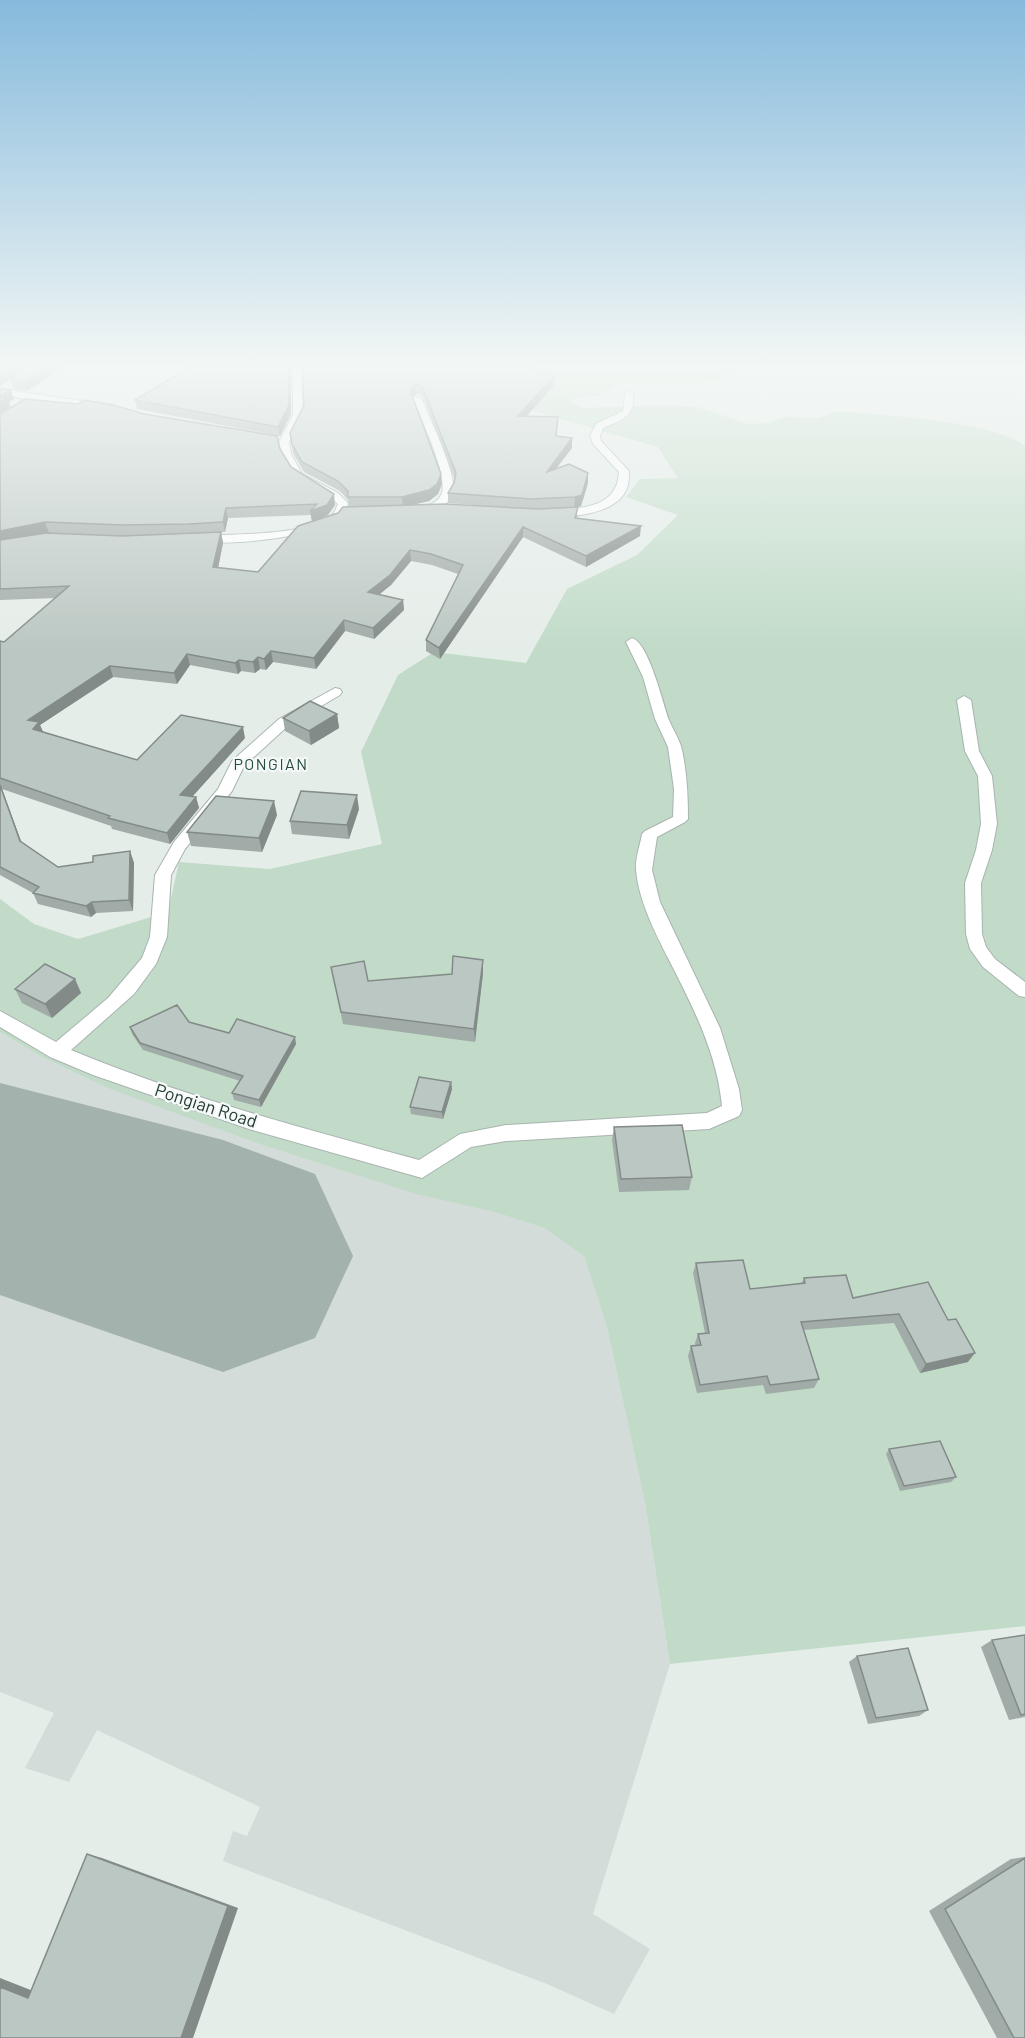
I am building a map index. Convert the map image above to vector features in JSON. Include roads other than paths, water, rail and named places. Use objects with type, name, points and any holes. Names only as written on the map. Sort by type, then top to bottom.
[{"type":"street","points":[[191,540],[306,530],[334,519],[340,513],[343,503],[334,495],[304,481],[289,462]]},
{"type":"street","points":[[433,508],[448,492],[449,484],[442,462]]},
{"type":"street","points":[[544,514],[590,511],[612,500],[621,489],[624,471],[615,462]]},
{"type":"street","points":[[404,512],[452,507]]},
{"type":"street","points":[[340,513],[352,513]]},
{"type":"street","name":"Pongian Road","points":[[0,1018],[57,1052],[100,1071],[249,1121],[422,1169],[467,1140],[518,1132],[709,1121],[732,1110],[731,1091],[719,1050],[653,909],[646,879],[644,869],[650,834],[680,819],[681,789],[675,747],[662,719],[650,677],[633,642]]},
{"type":"street","points":[[57,1052],[131,986],[147,965],[157,943],[163,875],[166,865],[189,832],[223,792],[235,773],[237,764],[284,722],[335,692]]},
{"type":"street","points":[[964,700],[972,751],[985,776],[989,824],[984,850],[973,883],[974,934],[978,949],[989,963],[1025,991]]},
{"type":"district","name":"PONGIAN","points":[[271,764]]}]
